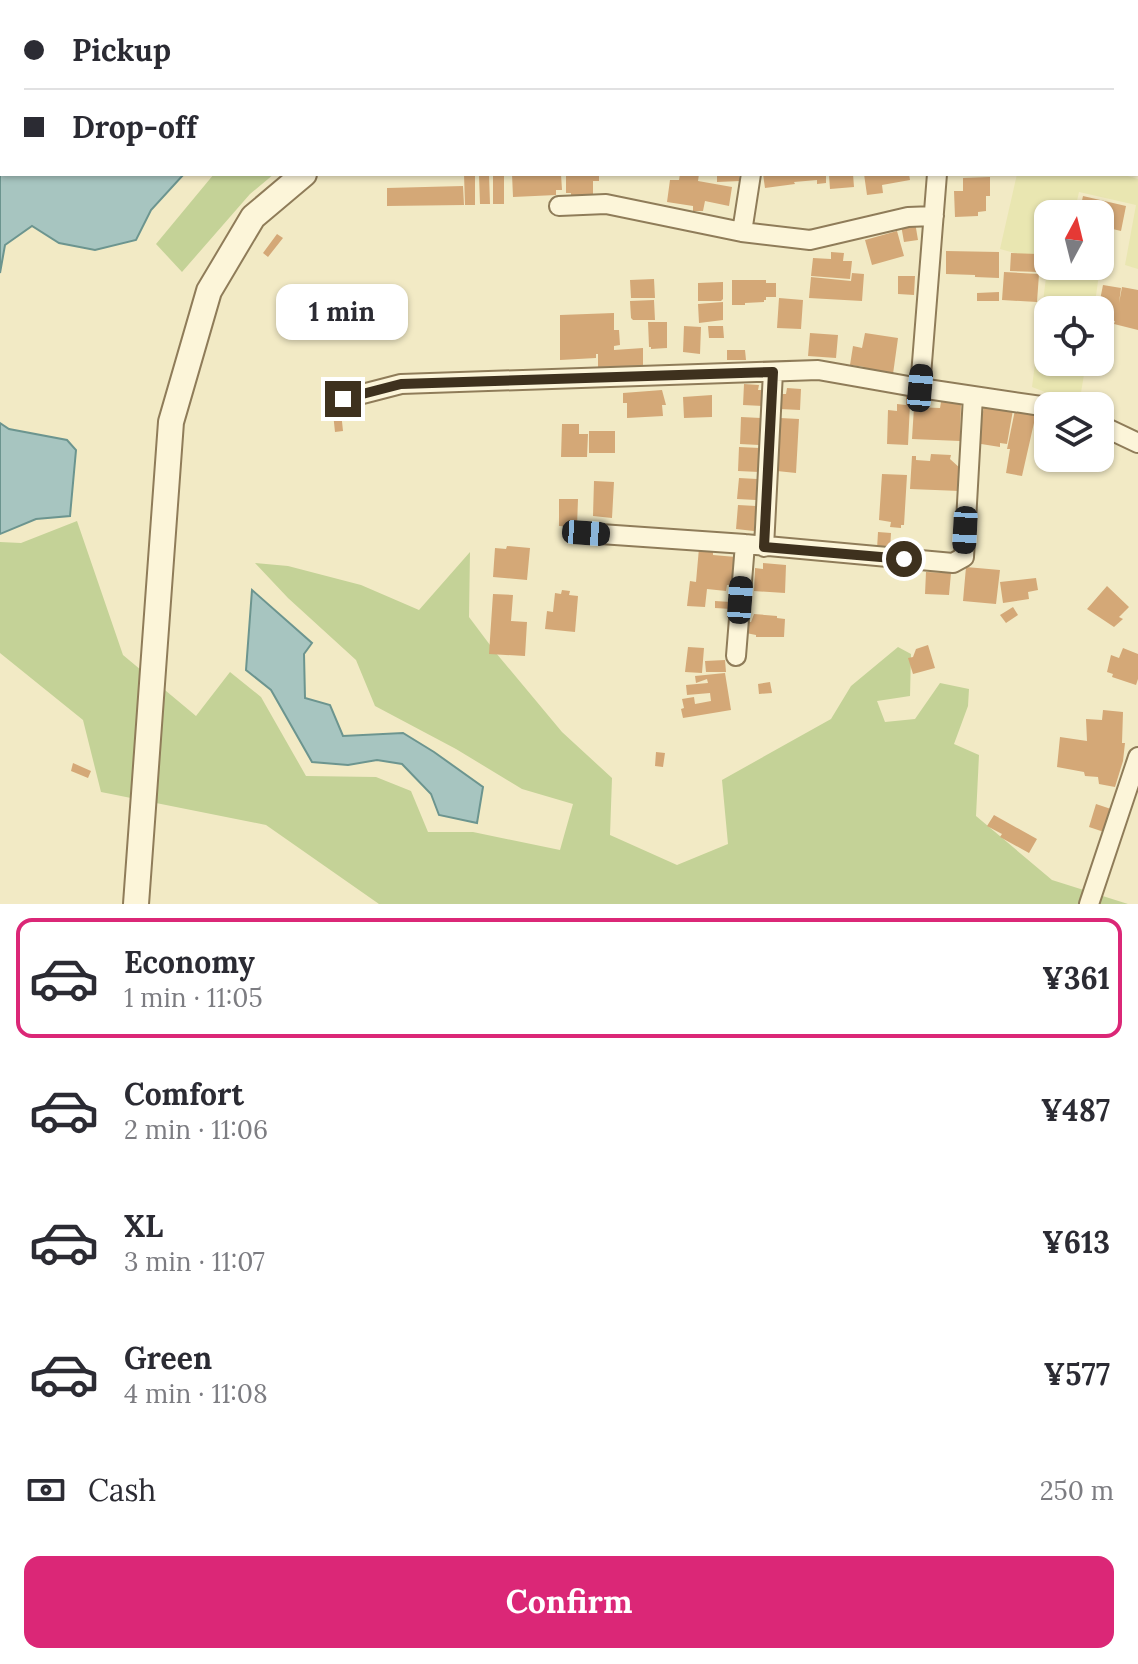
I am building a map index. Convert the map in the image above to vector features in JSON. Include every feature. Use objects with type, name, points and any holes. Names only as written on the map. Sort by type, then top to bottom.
[{"type":"street","points":[[136,904],[171,422],[209,291],[253,217],[302,176]]},
{"type":"street","points":[[742,232],[751,176]]},
{"type":"street","points":[[920,388],[937,176]]},
{"type":"street","points":[[559,206],[606,204],[742,232],[810,240],[908,217],[934,216]]},
{"type":"street","points":[[343,399],[401,384],[818,370],[1034,405]]},
{"type":"street","points":[[764,547],[773,372]]},
{"type":"street","points":[[586,533],[953,563],[964,557],[973,396]]},
{"type":"street","points":[[1114,432],[1138,443]]},
{"type":"street","points":[[736,656],[745,544]]},
{"type":"street","points":[[1089,904],[1138,757]]},
{"type":"shaded area","points":[[1017,176],[1128,176],[1138,179],[1138,269],[1125,265],[1136,205],[1079,192],[1077,200],[1034,200],[1034,258],[1000,249]]},
{"type":"shaded area","points":[[1046,280],[1098,280],[1096,296],[1044,296]]},
{"type":"shaded area","points":[[1034,371],[1034,376],[1084,376],[1081,392],[1045,392],[1032,387]]},
{"type":"green space","points":[[212,176],[272,176],[250,194],[182,272],[156,244]]},
{"type":"green space","points":[[77,521],[123,655],[196,716],[230,672],[261,697],[306,776],[376,777],[411,791],[428,832],[473,832],[560,850],[573,804],[522,789],[375,706],[356,660],[255,563],[288,566],[361,585],[419,610],[470,552],[469,617],[562,732],[612,778],[610,835],[677,865],[728,844],[722,780],[831,719],[851,686],[898,647],[911,654],[910,696],[877,701],[885,722],[915,719],[940,683],[969,689],[968,706],[954,744],[979,755],[976,816],[1052,880],[1128,904],[379,904],[266,825],[101,792],[83,720],[0,653],[0,542],[21,543]]},
{"type":"water","points":[[0,176],[182,176],[151,210],[136,240],[95,250],[59,243],[32,226],[5,245],[0,273]]},
{"type":"water","points":[[0,423],[9,429],[67,440],[76,450],[70,516],[36,519],[0,534]]},
{"type":"water","points":[[252,590],[312,643],[304,654],[305,698],[330,705],[343,736],[403,733],[483,787],[477,823],[439,815],[431,794],[402,764],[377,760],[348,765],[312,762],[271,690],[246,670]]},
{"type":"building","points":[[464,176],[475,176],[475,205],[465,205]]},
{"type":"building","points":[[479,176],[489,176],[490,204],[480,204]]},
{"type":"building","points":[[493,176],[504,176],[504,204],[493,204]]},
{"type":"building","points":[[512,176],[561,176],[562,190],[556,190],[556,195],[513,197]]},
{"type":"building","points":[[566,176],[599,176],[599,181],[593,181],[593,199],[571,199],[571,193],[566,193]]},
{"type":"building","points":[[680,176],[699,176],[698,181],[732,187],[729,206],[705,201],[703,211],[693,211],[693,206],[667,202],[670,180],[679,180]]},
{"type":"building","points":[[717,176],[739,176],[740,181],[717,182]]},
{"type":"building","points":[[763,176],[826,176],[826,183],[817,184],[817,180],[765,188]]},
{"type":"building","points":[[829,176],[853,176],[854,187],[830,189]]},
{"type":"building","points":[[864,176],[909,176],[910,180],[882,185],[883,193],[867,195]]},
{"type":"building","points":[[990,177],[986,211],[978,212],[978,216],[955,217],[954,191],[963,191],[963,178]]},
{"type":"building","points":[[463,186],[464,205],[387,206],[387,188]]},
{"type":"building","points":[[1114,203],[1126,206],[1121,231],[1114,229]]},
{"type":"building","points":[[915,222],[918,240],[904,242],[901,225]]},
{"type":"building","points":[[897,231],[904,256],[872,265],[865,240]]},
{"type":"building","points":[[277,234],[283,238],[268,257],[263,253]]},
{"type":"building","points":[[946,251],[999,252],[999,278],[946,274]]},
{"type":"building","points":[[831,252],[844,253],[843,261],[852,261],[850,279],[811,276],[813,258],[831,259]]},
{"type":"building","points":[[1011,253],[1034,254],[1034,272],[1010,271]]},
{"type":"building","points":[[1004,272],[1034,274],[1034,280],[1039,280],[1034,302],[1002,300]]},
{"type":"building","points":[[852,273],[864,274],[862,301],[809,298],[811,277],[851,281]]},
{"type":"building","points":[[898,276],[915,276],[914,295],[898,294]]},
{"type":"building","points":[[654,279],[655,298],[631,298],[630,280]]},
{"type":"building","points":[[732,280],[776,283],[776,297],[766,297],[764,302],[732,305]]},
{"type":"building","points":[[723,282],[721,301],[698,301],[698,283]]},
{"type":"building","points":[[1103,285],[1121,288],[1119,303],[1122,287],[1138,290],[1138,330],[1114,324],[1114,296],[1101,296]]},
{"type":"building","points":[[999,292],[999,301],[977,301],[977,293]]},
{"type":"building","points":[[779,298],[803,300],[801,329],[777,328]]},
{"type":"building","points":[[654,300],[655,320],[631,318],[630,301]]},
{"type":"building","points":[[723,302],[723,320],[699,323],[698,304]]},
{"type":"building","points":[[311,304],[330,305],[330,321],[311,320]]},
{"type":"building","points":[[338,306],[345,306],[345,324],[338,325]]},
{"type":"building","points":[[365,306],[372,306],[371,324],[365,324]]},
{"type":"building","points":[[614,313],[614,330],[619,330],[620,345],[614,346],[614,350],[643,348],[643,366],[598,367],[598,354],[596,358],[560,360],[560,315]]},
{"type":"building","points":[[648,322],[667,322],[667,348],[649,347]]},
{"type":"building","points":[[684,326],[701,327],[700,354],[683,352]]},
{"type":"building","points":[[708,326],[723,326],[724,338],[709,338]]},
{"type":"building","points":[[810,333],[838,335],[836,358],[808,356]]},
{"type":"building","points":[[865,333],[898,338],[893,374],[850,365],[853,346],[862,348]]},
{"type":"building","points":[[727,350],[745,350],[746,360],[727,360]]},
{"type":"building","points":[[744,384],[759,385],[758,390],[763,390],[763,406],[743,405]]},
{"type":"building","points":[[787,388],[801,389],[800,410],[780,409],[782,394],[786,394]]},
{"type":"building","points":[[662,390],[666,405],[662,405],[663,416],[627,418],[623,393]]},
{"type":"building","points":[[712,395],[712,417],[684,418],[683,397]]},
{"type":"building","points":[[906,396],[915,396],[914,404],[910,404],[908,445],[887,444],[888,410],[897,411],[897,404],[906,405]]},
{"type":"building","points":[[941,402],[961,403],[960,441],[912,439],[914,407],[940,408]]},
{"type":"building","points":[[984,405],[1013,410],[1007,444],[1000,443],[1000,447],[975,443]]},
{"type":"building","points":[[1015,410],[1034,414],[1022,476],[1006,473],[1010,449],[1007,449]]},
{"type":"building","points":[[341,412],[343,431],[335,432],[333,413]]},
{"type":"building","points":[[741,417],[761,418],[759,445],[740,444]]},
{"type":"building","points":[[780,418],[799,419],[796,473],[777,471]]},
{"type":"building","points":[[562,424],[579,424],[579,434],[588,434],[587,457],[561,457]]},
{"type":"building","points":[[589,431],[615,431],[615,453],[589,453]]},
{"type":"building","points":[[739,447],[760,448],[759,472],[738,471]]},
{"type":"building","points":[[931,454],[951,455],[950,459],[961,469],[960,491],[910,489],[912,456],[916,456],[916,460],[930,461]]},
{"type":"building","points":[[882,474],[907,475],[904,525],[901,528],[890,527],[891,522],[879,520]]},
{"type":"building","points":[[739,478],[757,479],[756,500],[737,499]]},
{"type":"building","points":[[594,481],[614,482],[612,518],[593,516]]},
{"type":"building","points":[[559,499],[578,499],[577,527],[559,526]]},
{"type":"building","points":[[738,505],[756,506],[754,531],[736,529]]},
{"type":"building","points":[[878,532],[891,533],[890,550],[877,549]]},
{"type":"building","points":[[507,546],[530,548],[527,580],[493,577],[495,548],[506,549]]},
{"type":"building","points":[[699,548],[713,549],[713,555],[736,557],[733,585],[727,585],[726,591],[707,589],[705,607],[687,606],[690,581],[696,582]]},
{"type":"building","points":[[763,563],[786,565],[785,593],[754,591],[755,568],[763,569]]},
{"type":"building","points":[[966,567],[1000,570],[996,604],[963,601]]},
{"type":"building","points":[[926,572],[951,573],[949,595],[925,594]]},
{"type":"building","points":[[1036,578],[1038,590],[1028,592],[1029,599],[1003,603],[1000,582]]},
{"type":"building","points":[[1107,586],[1129,607],[1114,627],[1087,609]]},
{"type":"building","points":[[562,590],[578,596],[575,632],[545,629],[547,611],[553,612],[555,593],[561,594]]},
{"type":"building","points":[[493,594],[513,595],[511,621],[527,622],[525,656],[489,654]]},
{"type":"building","points":[[715,601],[731,602],[731,609],[715,608]]},
{"type":"building","points":[[1013,607],[1018,615],[1006,623],[1000,615]]},
{"type":"building","points":[[754,614],[785,619],[784,637],[756,637],[746,633],[746,625],[749,625]]},
{"type":"building","points":[[928,645],[935,668],[913,674],[908,658],[913,657],[916,649]]},
{"type":"building","points":[[688,647],[704,648],[702,673],[685,672]]},
{"type":"building","points":[[1123,648],[1138,654],[1136,685],[1112,677],[1113,674],[1107,672],[1111,655],[1119,658]]},
{"type":"building","points":[[725,660],[726,672],[706,672],[705,661]]},
{"type":"building","points":[[725,673],[731,710],[683,718],[682,699],[694,697],[695,704],[711,701],[710,693],[687,695],[686,685],[708,683],[707,679],[696,683],[695,676]]},
{"type":"building","points":[[770,682],[772,693],[759,694],[758,684]]},
{"type":"building","points":[[1103,710],[1123,712],[1122,743],[1125,743],[1115,787],[1099,784],[1098,777],[1085,776],[1084,772],[1057,767],[1060,737],[1087,741],[1086,719],[1102,720]]},
{"type":"building","points":[[656,752],[665,753],[663,767],[655,766]]},
{"type":"building","points":[[73,763],[91,771],[88,778],[71,771]]},
{"type":"building","points":[[1096,804],[1111,809],[1104,832],[1089,827]]},
{"type":"building","points":[[994,815],[1037,839],[1029,853],[987,826]]},
{"type":"route","points":[[343,399],[401,384],[773,372],[764,547],[904,559]]}]
